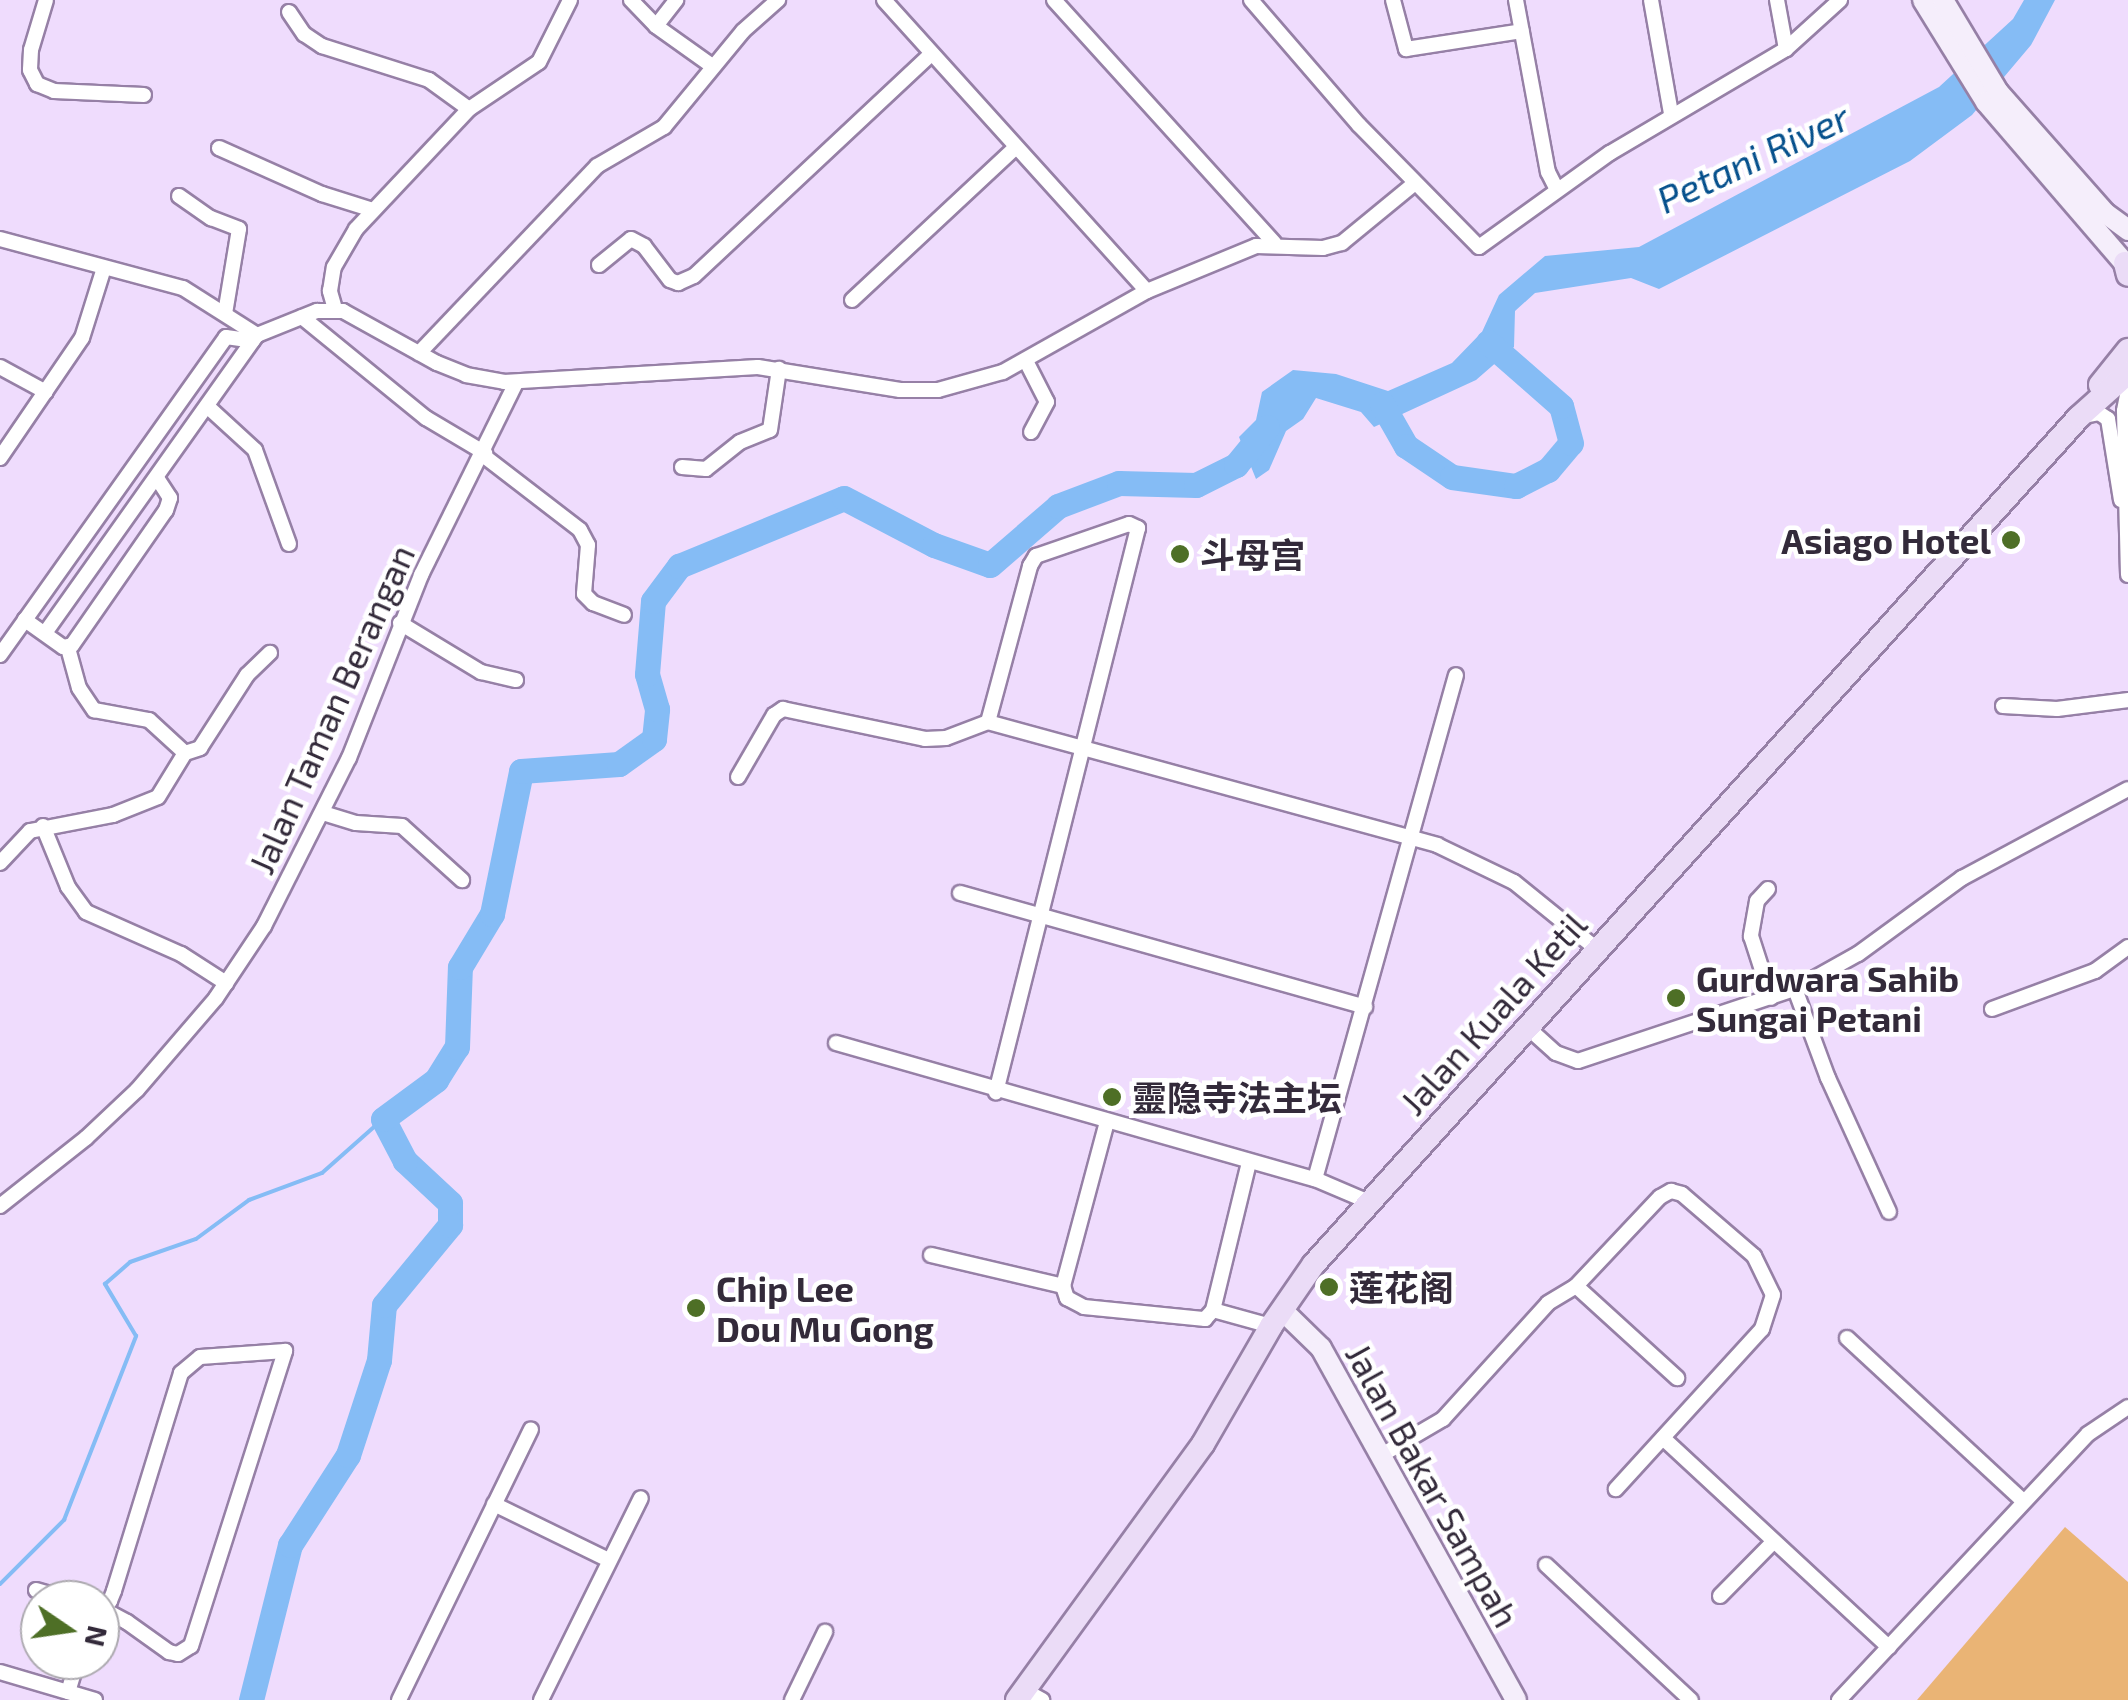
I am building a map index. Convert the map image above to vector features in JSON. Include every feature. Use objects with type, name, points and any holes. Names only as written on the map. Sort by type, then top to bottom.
[{"type":"main road","points":[[1922,0],[1946,25],[2067,182],[2127,269]]},
{"type":"main road","points":[[1944,0],[1946,25]]},
{"type":"main road","points":[[2067,182],[2128,230]]},
{"type":"main road","name":"Jalan Kuala Ketil","points":[[1028,1696],[1202,1444],[1276,1318],[1368,1202],[2079,418],[2126,356]]},
{"type":"main road","name":"Jalan Bakar Sampah","points":[[1276,1318],[1321,1348],[1516,1700]]},
{"type":"street","points":[[46,0],[31,50],[30,70],[37,84],[54,91],[144,95]]},
{"type":"street","points":[[335,309],[330,291],[342,250],[373,210],[468,109],[539,62],[570,0]]},
{"type":"street","points":[[631,0],[656,26],[712,66]]},
{"type":"street","points":[[656,26],[676,0]]},
{"type":"street","points":[[419,354],[598,166],[664,127],[712,66],[778,0]]},
{"type":"street","points":[[884,0],[1146,291]]},
{"type":"street","points":[[1054,0],[1274,243]]},
{"type":"street","points":[[1393,0],[1406,49],[1522,31]]},
{"type":"street","points":[[1516,0],[1548,172],[1557,190]]},
{"type":"street","points":[[1652,0],[1671,114]]},
{"type":"street","points":[[1777,0],[1786,48]]},
{"type":"street","points":[[1258,3],[1416,183],[1479,248],[1671,114],[1786,48],[1840,0]]},
{"type":"street","points":[[289,12],[304,34],[322,46],[429,80],[468,109]]},
{"type":"street","points":[[599,265],[632,239],[644,246],[670,280],[678,283],[694,276],[931,54]]},
{"type":"street","points":[[219,148],[322,194],[373,210]]},
{"type":"street","points":[[852,300],[1015,148]]},
{"type":"street","points":[[0,655],[226,338],[255,338],[302,317],[335,309],[466,375],[516,383],[778,369],[900,390],[938,390],[968,385],[1026,361],[1146,291],[1256,246],[1274,243],[1323,248],[1342,243],[1416,183]]},
{"type":"street","points":[[179,196],[210,218],[239,229],[225,314]]},
{"type":"street","points":[[0,239],[183,288],[255,338]]},
{"type":"street","points":[[0,458],[82,338],[104,268]]},
{"type":"street","points":[[302,317],[426,418],[484,455],[580,530],[588,545],[584,594],[594,603],[624,614]]},
{"type":"street","points":[[45,634],[255,338]]},
{"type":"street","points":[[1026,361],[1047,402],[1031,432]]},
{"type":"street","points":[[0,368],[46,392]]},
{"type":"street","points":[[682,467],[706,469],[740,442],[770,430],[778,369]]},
{"type":"street","name":"Jalan Taman Berangan","points":[[0,1206],[109,1118],[166,1059],[226,983],[264,926],[349,758],[400,623],[516,383]]},
{"type":"street","points":[[2128,390],[2124,515],[2128,576]]},
{"type":"street","points":[[207,406],[255,450],[289,544]]},
{"type":"street","points":[[2079,418],[2099,413],[2108,419],[2124,515]]},
{"type":"street","points":[[68,648],[166,510],[170,498],[157,478]]},
{"type":"street","points":[[988,722],[1036,556],[1134,525],[1139,538],[996,1092]]},
{"type":"street","points":[[26,620],[68,648],[79,688],[94,710],[108,716],[139,715],[185,753]]},
{"type":"street","points":[[400,623],[482,672],[516,680]]},
{"type":"street","points":[[0,863],[23,836],[43,826],[138,807],[158,796],[172,780],[185,753],[200,748],[247,675],[270,653]]},
{"type":"street","points":[[1315,1179],[1456,676]]},
{"type":"street","points":[[2003,706],[2057,710],[2128,700]]},
{"type":"street","points":[[738,777],[774,715],[783,709],[925,739],[946,738],[988,722],[1413,838],[1514,882],[1598,950]]},
{"type":"street","points":[[1527,1028],[1556,1053],[1578,1061],[1794,989],[1858,954],[1962,878],[2128,790]]},
{"type":"street","points":[[323,813],[356,824],[402,826],[462,880]]},
{"type":"street","points":[[43,826],[68,887],[86,912],[172,949],[226,983]]},
{"type":"street","points":[[1768,888],[1757,901],[1751,936],[1771,998]]},
{"type":"street","points":[[960,893],[1365,1006]]},
{"type":"street","points":[[1992,1009],[2095,970],[2128,947]]},
{"type":"street","points":[[1794,989],[1828,1078],[1889,1212]]},
{"type":"street","points":[[836,1043],[996,1092],[1315,1179],[1368,1202]]},
{"type":"street","points":[[1107,1122],[1064,1286],[1068,1298],[1084,1307],[1195,1320],[1213,1310],[1276,1318]]},
{"type":"street","points":[[1213,1310],[1249,1162]]},
{"type":"street","points":[[1380,1456],[1443,1418],[1548,1302],[1576,1286],[1660,1197],[1671,1191],[1682,1194],[1727,1231],[1764,1270],[1773,1295],[1768,1319],[1616,1488]]},
{"type":"street","points":[[931,1256],[1064,1286]]},
{"type":"street","points":[[1576,1286],[1677,1378]]},
{"type":"street","points":[[1847,1338],[2022,1500]]},
{"type":"street","points":[[285,1350],[191,1646],[178,1654],[170,1652],[101,1610],[114,1591],[181,1373],[200,1357],[285,1350]]},
{"type":"street","points":[[1839,1700],[2022,1500],[2099,1423],[2128,1407]]},
{"type":"street","points":[[398,1700],[530,1430]]},
{"type":"street","points":[[1663,1438],[1888,1646]]},
{"type":"street","points":[[542,1700],[641,1498]]},
{"type":"street","points":[[494,1504],[609,1560]]},
{"type":"street","points":[[1720,1596],[1773,1542]]},
{"type":"street","points":[[1546,1565],[1691,1700]]},
{"type":"street","points":[[792,1700],[825,1632]]},
{"type":"street","points":[[0,1672],[96,1700]]},
{"type":"street","points":[[68,1692],[72,1680]]},
{"type":"shaded area","points":[[2065,1527],[2128,1582],[2128,1700],[1917,1700]]},
{"type":"water","name":"Petani River","points":[[2024,0],[2055,0],[2031,45],[1972,115],[1910,161],[1659,289],[1631,278],[1535,293],[1515,311],[1514,347],[1476,380],[1374,427],[1361,412],[1316,398],[1303,419],[1286,431],[1269,470],[1256,479],[1239,437],[1256,420],[1262,392],[1293,370],[1336,374],[1388,391],[1452,363],[1482,332],[1499,295],[1545,256],[1639,247],[1939,87],[2013,19]]},
{"type":"waterway","name":"Petani River","points":[[1382,404],[1406,446],[1452,477],[1516,486],[1548,470],[1571,443],[1561,406],[1488,342]]},
{"type":"waterway","name":"Petani River","points":[[251,1700],[290,1545],[348,1455],[379,1360],[384,1305],[450,1225],[450,1203],[405,1161],[383,1119],[436,1080],[457,1047],[460,967],[492,914],[521,771],[619,764],[654,739],[657,709],[647,674],[653,601],[679,566],[844,498],[934,545],[990,565],[1058,506],[1119,483],[1196,485],[1236,465],[1267,427]]},
{"type":"waterway","points":[[0,1584],[64,1520],[136,1336],[105,1284],[130,1262],[196,1239],[249,1200],[322,1173],[383,1119]]},
{"type":"place","name":"Asiago Hotel","points":[[2011,540]]},
{"type":"place","name":"斗母宫","points":[[1180,554]]},
{"type":"place","name":"Gurdwara Sahib Sungai Petani","points":[[1676,998]]},
{"type":"place","name":"靈隐寺法主坛","points":[[1112,1097]]},
{"type":"place","name":"莲花阁","points":[[1329,1287]]},
{"type":"place","name":"Chip Lee Dou Mu Gong","points":[[696,1308]]}]
